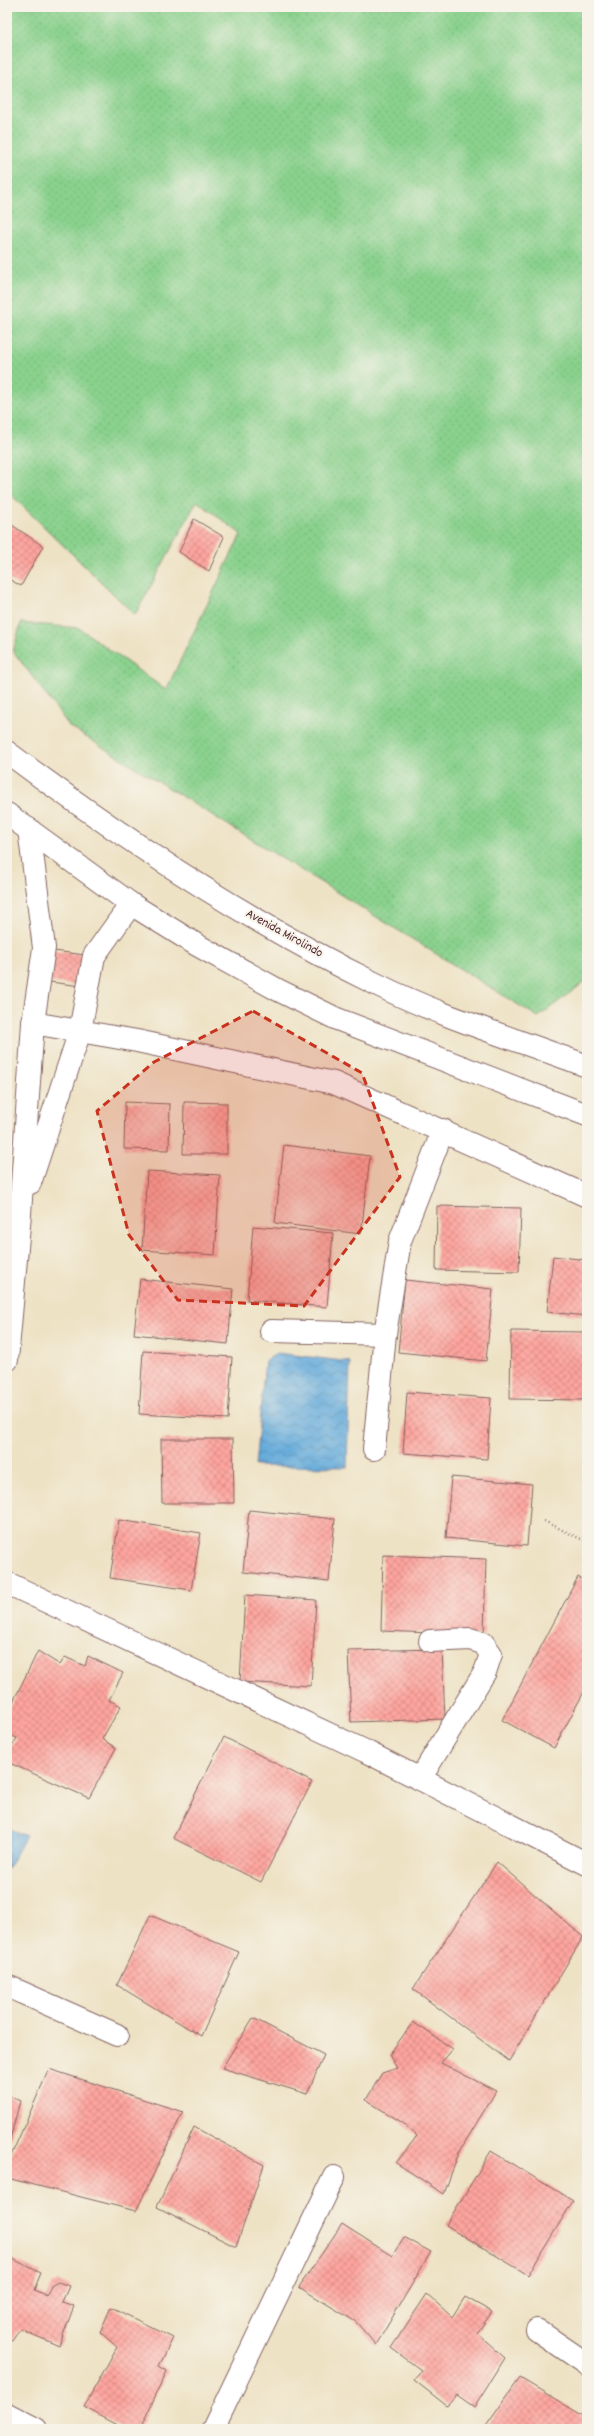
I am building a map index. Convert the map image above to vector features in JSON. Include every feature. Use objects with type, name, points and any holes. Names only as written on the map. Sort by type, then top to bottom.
[{"type":"street","name":"Avenida Mirolindo","points":[[7,752],[90,814],[267,926],[376,984],[450,1018],[587,1066]]},
{"type":"street","points":[[7,814],[131,904],[196,945],[278,990],[337,1019],[587,1116]]},
{"type":"street","points":[[7,1360],[20,1214],[33,1023],[44,948],[29,830]]},
{"type":"street","points":[[20,1214],[80,1031],[94,956],[131,904]]},
{"type":"street","points":[[33,1023],[80,1031],[334,1083],[587,1196]]},
{"type":"street","points":[[374,1449],[385,1334],[400,1241],[442,1130]]},
{"type":"street","points":[[271,1331],[385,1334]]},
{"type":"street","points":[[7,1583],[420,1779],[587,1864]]},
{"type":"street","points":[[420,1779],[485,1672],[491,1654],[483,1643],[470,1639],[430,1641]]},
{"type":"street","points":[[7,1986],[117,2035]]},
{"type":"street","points":[[213,2429],[334,2177]]},
{"type":"street","points":[[537,2330],[587,2364]]},
{"type":"street","points":[[7,2414],[36,2429]]},
{"type":"path","points":[[544,1521],[587,1542]]},
{"type":"highlighted area","points":[[253,1011],[362,1073],[400,1177],[304,1306],[178,1300],[129,1235],[97,1111],[154,1062]]},
{"type":"green space","points":[[7,7],[587,7],[587,980],[538,1017],[70,727],[13,651],[21,623],[79,628],[166,690],[241,534],[197,501],[135,615],[7,491]]},
{"type":"water","points":[[278,1353],[350,1362],[347,1467],[255,1466],[265,1361]]},
{"type":"water","points":[[7,1828],[26,1836],[7,1870]]},
{"type":"building","points":[[194,519],[224,537],[209,571],[179,552]]},
{"type":"building","points":[[9,523],[43,546],[21,586],[7,578]]},
{"type":"building","points":[[54,951],[85,955],[81,986],[50,982]]},
{"type":"building","points":[[125,1102],[170,1104],[169,1150],[124,1149]]},
{"type":"building","points":[[184,1102],[227,1103],[227,1154],[183,1154]]},
{"type":"building","points":[[284,1145],[370,1156],[361,1234],[275,1223]]},
{"type":"building","points":[[147,1171],[220,1175],[215,1255],[142,1250]]},
{"type":"building","points":[[437,1206],[521,1208],[519,1272],[436,1270]]},
{"type":"building","points":[[253,1226],[333,1233],[327,1307],[247,1300]]},
{"type":"building","points":[[553,1256],[587,1260],[587,1316],[547,1312]]},
{"type":"building","points":[[140,1279],[233,1289],[228,1344],[134,1334]]},
{"type":"building","points":[[405,1280],[493,1289],[486,1361],[398,1352]]},
{"type":"building","points":[[511,1331],[587,1332],[586,1400],[510,1399]]},
{"type":"building","points":[[143,1351],[232,1357],[228,1419],[139,1414]]},
{"type":"building","points":[[407,1392],[491,1398],[487,1459],[403,1453]]},
{"type":"building","points":[[161,1439],[233,1439],[234,1503],[162,1503]]},
{"type":"building","points":[[451,1477],[532,1484],[527,1546],[446,1538]]},
{"type":"building","points":[[249,1510],[335,1519],[329,1581],[243,1572]]},
{"type":"building","points":[[119,1520],[201,1533],[191,1590],[110,1578]]},
{"type":"building","points":[[383,1555],[486,1559],[484,1635],[381,1631]]},
{"type":"building","points":[[578,1577],[587,1582],[587,1686],[554,1748],[502,1720]]},
{"type":"building","points":[[245,1595],[316,1600],[311,1686],[240,1682]]},
{"type":"building","points":[[442,1649],[445,1719],[351,1722],[348,1651]]},
{"type":"building","points":[[38,1651],[60,1665],[65,1657],[85,1666],[88,1656],[123,1673],[109,1700],[121,1706],[102,1739],[116,1748],[89,1798],[7,1762],[7,1754],[17,1738],[7,1734],[7,1714]]},
{"type":"building","points":[[224,1737],[312,1782],[261,1882],[173,1838]]},
{"type":"building","points":[[497,1862],[583,1937],[509,2061],[413,1989]]},
{"type":"building","points":[[150,1915],[239,1952],[201,2036],[117,1985]]},
{"type":"building","points":[[253,2018],[324,2055],[307,2094],[222,2068]]},
{"type":"building","points":[[413,2022],[453,2049],[441,2063],[496,2091],[459,2152],[444,2194],[396,2163],[417,2136],[403,2123],[366,2100],[382,2073],[397,2068],[389,2055]]},
{"type":"building","points":[[49,2069],[183,2112],[136,2211],[7,2178],[7,2165]]},
{"type":"building","points":[[7,2095],[20,2101],[8,2147],[7,2146]]},
{"type":"building","points":[[194,2127],[264,2165],[236,2247],[157,2207]]},
{"type":"building","points":[[491,2151],[573,2201],[528,2275],[446,2225]]},
{"type":"building","points":[[342,2224],[392,2256],[404,2237],[431,2252],[376,2345],[356,2322],[299,2287]]},
{"type":"building","points":[[7,2256],[41,2273],[34,2290],[47,2296],[51,2286],[58,2282],[69,2286],[62,2302],[74,2306],[59,2346],[20,2329],[12,2341],[7,2340]]},
{"type":"building","points":[[427,2294],[452,2317],[465,2297],[492,2312],[477,2333],[505,2358],[474,2407],[457,2395],[447,2406],[414,2380],[421,2370],[391,2348]]},
{"type":"building","points":[[111,2307],[173,2338],[159,2366],[167,2371],[140,2429],[125,2429],[84,2407],[117,2347],[100,2332]]},
{"type":"building","points":[[520,2378],[587,2418],[587,2429],[484,2429]]}]
